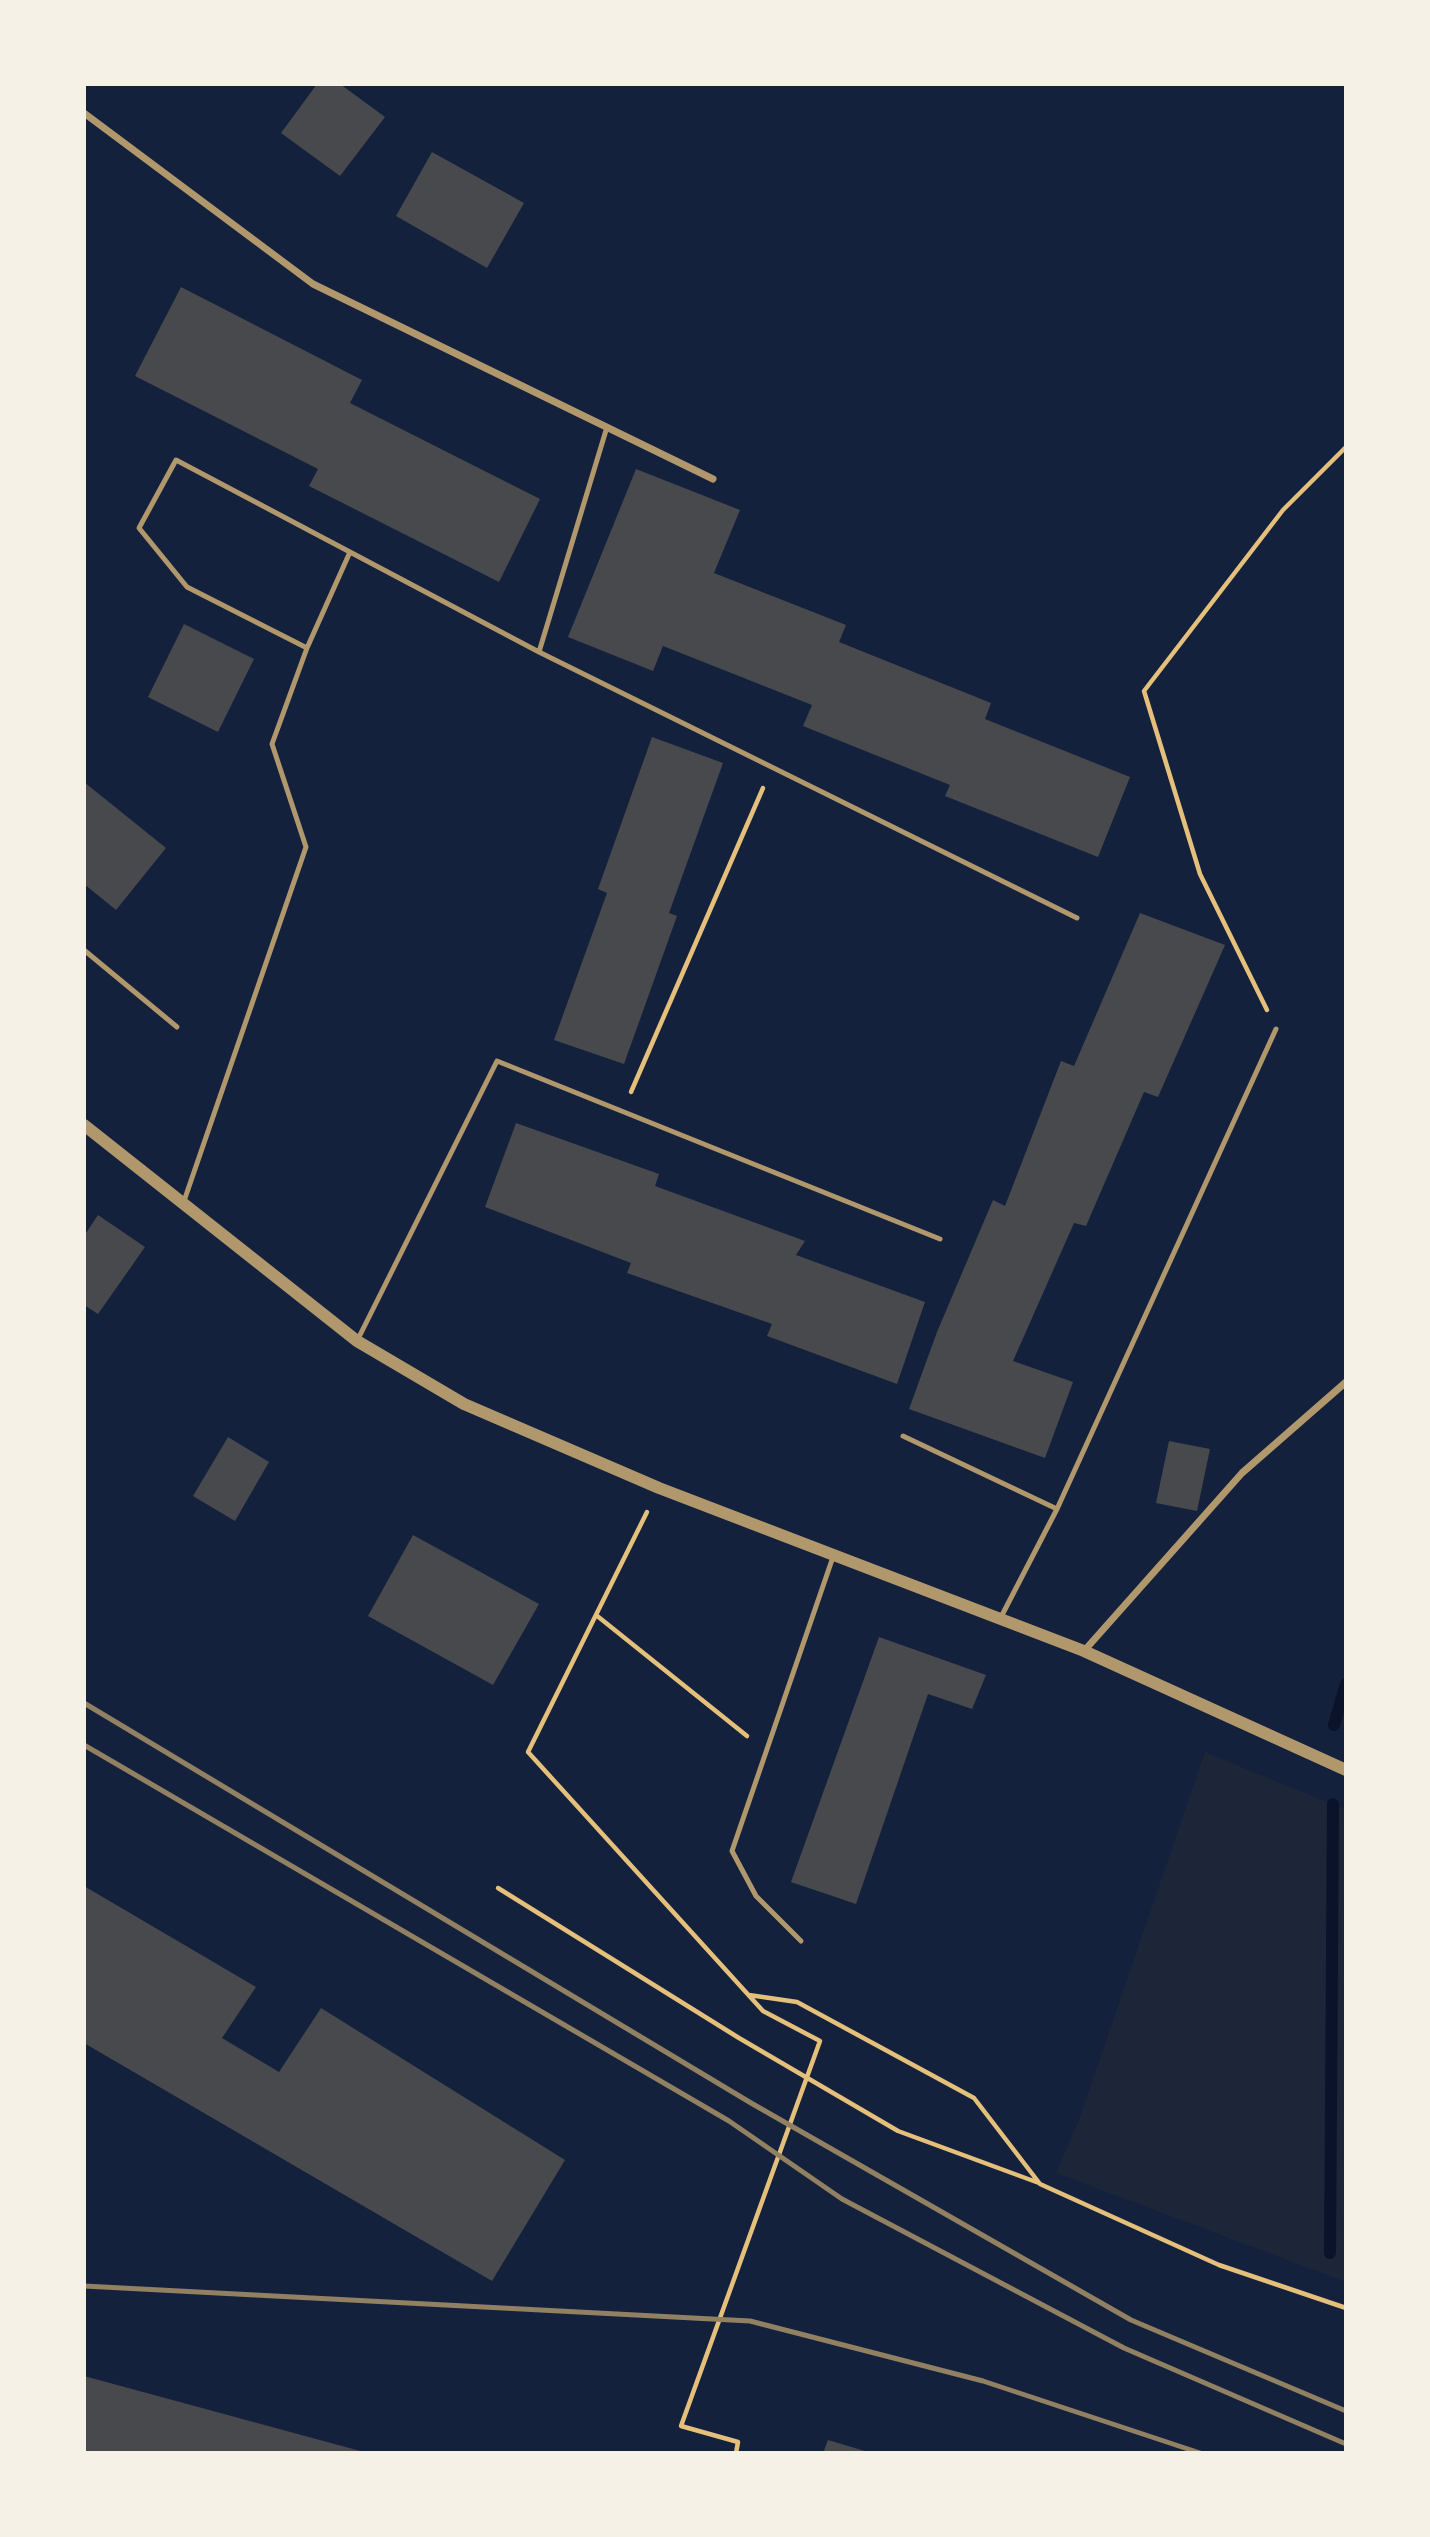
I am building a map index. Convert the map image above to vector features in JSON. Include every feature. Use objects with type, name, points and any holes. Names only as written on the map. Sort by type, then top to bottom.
[{"type":"street","points":[[84,113],[313,284],[713,480]]},
{"type":"street","points":[[84,1125],[357,1341],[464,1404],[659,1488],[1084,1651],[1346,1770]]},
{"type":"street","points":[[1084,1651],[1242,1473],[1346,1382]]},
{"type":"lane","points":[[540,653],[607,427]]},
{"type":"lane","points":[[307,648],[187,587],[139,528],[176,460],[540,653],[1077,918]]},
{"type":"lane","points":[[183,1204],[306,847],[272,744],[307,648],[350,552]]},
{"type":"lane","points":[[84,950],[177,1027]]},
{"type":"lane","points":[[1000,1619],[1057,1508],[1276,1029]]},
{"type":"lane","points":[[357,1341],[497,1061],[940,1239]]},
{"type":"lane","points":[[903,1436],[1057,1508]]},
{"type":"lane","points":[[801,1941],[756,1896],[732,1851],[834,1554]]},
{"type":"path","points":[[1276,1029],[1200,874],[1144,691],[1283,510],[1346,447]]},
{"type":"path","points":[[622,1112],[772,768]]},
{"type":"path","points":[[659,1488],[528,1752],[763,2011],[820,2040],[681,2426],[738,2442],[737,2453]]},
{"type":"path","points":[[596,1615],[767,1752]]},
{"type":"path","points":[[498,1888],[738,2038],[898,2131],[1040,2183],[1219,2265],[1346,2308]]},
{"type":"path","points":[[749,1996],[797,2002],[974,2098],[1040,2183]]},
{"type":"shaded area","points":[[1205,1752],[1346,1810],[1346,2282],[1056,2173],[1079,2120]]},
{"type":"building","points":[[317,84],[340,84],[385,117],[340,176],[281,133]]},
{"type":"building","points":[[432,152],[524,203],[487,268],[396,216]]},
{"type":"building","points":[[181,287],[362,380],[350,403],[540,499],[499,582],[309,486],[318,469],[135,376]]},
{"type":"building","points":[[636,469],[740,510],[714,573],[846,625],[839,642],[991,703],[985,719],[1130,777],[1098,857],[945,796],[950,785],[803,726],[812,705],[663,646],[653,671],[568,637]]},
{"type":"building","points":[[184,624],[254,659],[218,732],[148,697]]},
{"type":"building","points":[[652,737],[723,763],[669,913],[677,916],[624,1064],[554,1040],[607,893],[598,889]]},
{"type":"building","points":[[84,782],[166,848],[116,910],[84,884]]},
{"type":"building","points":[[1140,913],[1225,945],[1158,1097],[1144,1092],[1086,1226],[1074,1223],[1013,1361],[1073,1382],[1045,1458],[909,1409],[937,1332],[993,1200],[1005,1206],[1061,1061],[1074,1066]]},
{"type":"building","points":[[516,1123],[659,1174],[655,1186],[805,1241],[796,1255],[925,1302],[897,1384],[767,1336],[772,1324],[627,1273],[631,1263],[485,1207]]},
{"type":"building","points":[[98,1215],[145,1247],[98,1314],[84,1305],[84,1236]]},
{"type":"building","points":[[228,1437],[269,1462],[235,1521],[193,1496]]},
{"type":"building","points":[[1169,1441],[1210,1449],[1197,1511],[1156,1503]]},
{"type":"building","points":[[413,1535],[539,1604],[493,1685],[368,1616]]},
{"type":"building","points":[[879,1637],[986,1675],[972,1709],[928,1694],[856,1904],[791,1882]]},
{"type":"building","points":[[84,1886],[256,1987],[222,2038],[279,2072],[321,2008],[565,2160],[492,2281],[84,2043]]},
{"type":"building","points":[[84,2376],[364,2452],[364,2453],[84,2453]]},
{"type":"building","points":[[828,2440],[868,2452],[868,2453],[823,2453]]},
{"type":"waterway","points":[[1334,1725],[1346,1684]]},
{"type":"waterway","points":[[1330,2253],[1333,1804]]},
{"type":"railway","points":[[84,1703],[751,2103],[1131,2320],[1346,2411]]},
{"type":"railway","points":[[84,1745],[729,2121],[842,2199],[1124,2348],[1346,2444]]},
{"type":"railway","points":[[84,2286],[750,2321],[983,2381],[1200,2453]]}]
